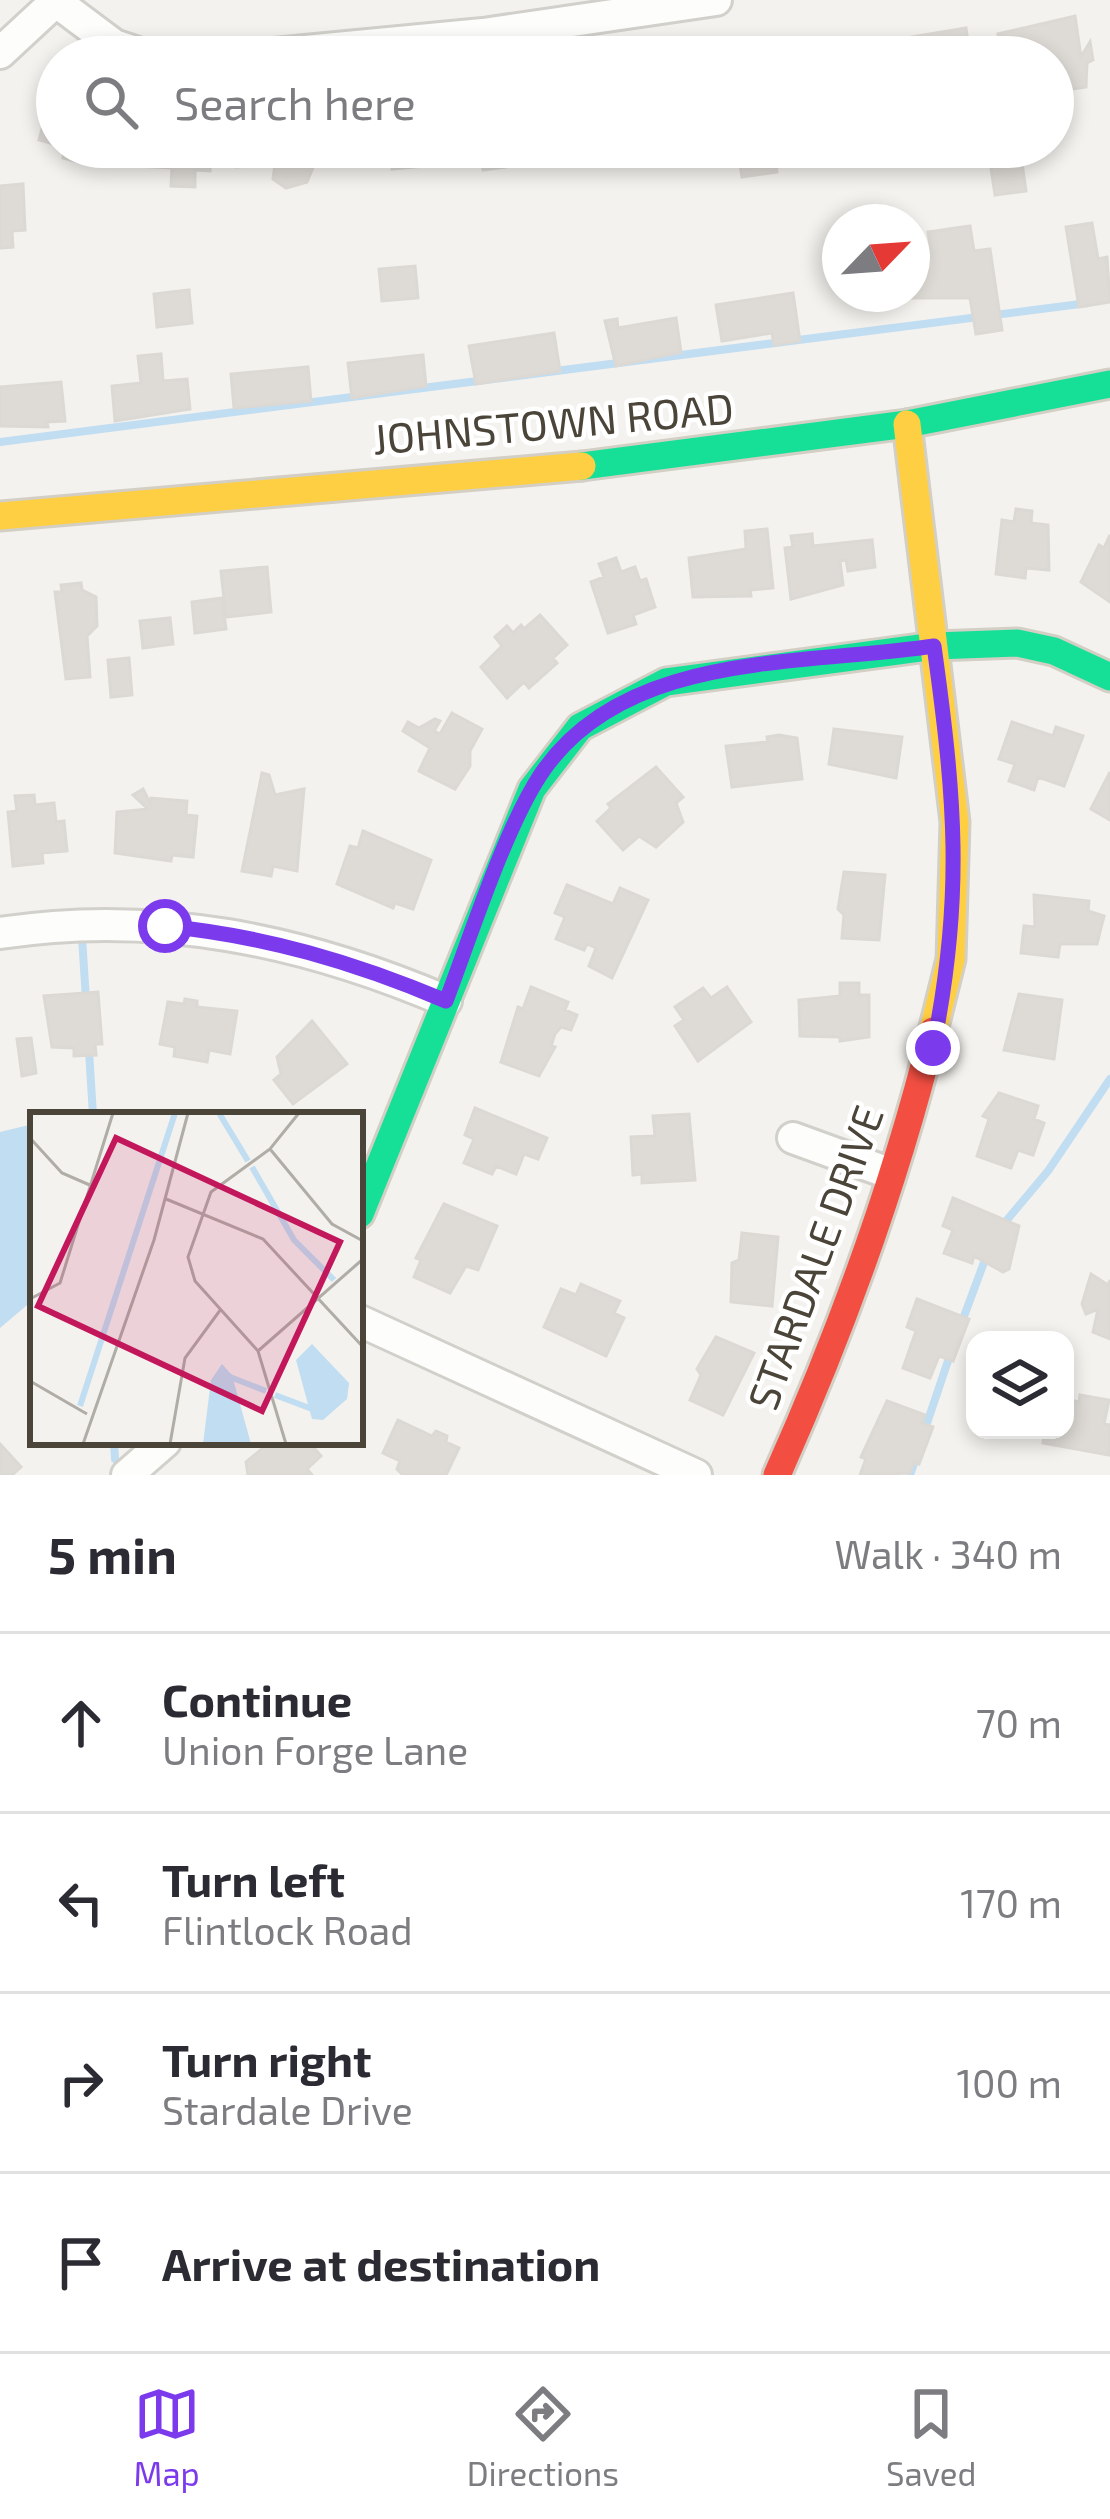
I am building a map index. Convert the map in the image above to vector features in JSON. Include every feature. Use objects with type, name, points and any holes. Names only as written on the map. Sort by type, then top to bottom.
[{"type":"street","points":[[462,36],[716,0]]},
{"type":"street","points":[[0,53],[55,1],[102,36]]},
{"type":"street","name":"JOHNSTOWN ROAD","points":[[0,516],[652,460],[907,424],[1110,384]]},
{"type":"street","name":"STARDALE DRIVE","points":[[777,1475],[805,1412],[933,1048],[956,913],[955,822],[907,424]]},
{"type":"street","points":[[363,1207],[532,789],[580,727],[666,682],[934,646],[1017,643],[1054,650],[1110,677]]},
{"type":"street","points":[[0,933],[93,924],[233,933],[322,954],[446,1001]]},
{"type":"street","points":[[794,1138],[889,1173]]},
{"type":"street","points":[[363,1322],[696,1475]]},
{"type":"street","points":[[128,1475],[162,1445]]},
{"type":"water","points":[[30,1125],[30,1303],[0,1328],[0,1132]]},
{"type":"building","points":[[1075,16],[1081,57],[1090,42],[1093,60],[1087,63],[1086,87],[1074,89],[1074,36],[998,34]]},
{"type":"building","points":[[966,28],[967,36],[918,36]]},
{"type":"building","points":[[172,168],[210,168],[195,170],[195,187],[171,186]]},
{"type":"building","points":[[274,168],[313,168],[307,182],[286,188],[273,179]]},
{"type":"building","points":[[740,168],[777,168],[777,172],[742,177]]},
{"type":"building","points":[[991,168],[1023,168],[1026,191],[995,195]]},
{"type":"building","points":[[23,184],[25,230],[12,231],[13,247],[0,248],[0,186]]},
{"type":"building","points":[[1092,223],[1098,259],[1107,257],[1110,302],[1079,307],[1066,227]]},
{"type":"building","points":[[970,226],[974,251],[990,249],[1002,330],[976,334],[970,298],[930,298],[930,232]]},
{"type":"building","points":[[415,266],[418,298],[382,301],[379,269]]},
{"type":"building","points":[[189,290],[192,323],[157,327],[154,294]]},
{"type":"building","points":[[793,293],[800,341],[774,345],[772,333],[722,341],[716,305]]},
{"type":"building","points":[[676,318],[681,352],[616,366],[605,321],[617,319],[618,328]]},
{"type":"building","points":[[554,333],[560,371],[476,384],[469,346]]},
{"type":"building","points":[[161,354],[163,381],[187,379],[190,409],[115,421],[112,386],[141,383],[138,356]]},
{"type":"building","points":[[423,355],[426,386],[352,398],[348,363]]},
{"type":"building","points":[[308,367],[311,401],[234,408],[231,374]]},
{"type":"building","points":[[61,382],[65,421],[47,422],[48,427],[0,426],[0,387]]},
{"type":"building","points":[[1016,509],[1032,511],[1031,523],[1048,525],[1049,570],[1026,568],[1025,578],[996,574],[1002,520],[1014,522]]},
{"type":"building","points":[[767,529],[773,588],[750,590],[751,596],[693,597],[689,558],[746,549],[745,531]]},
{"type":"building","points":[[812,534],[813,546],[872,540],[875,567],[848,571],[846,560],[840,561],[843,585],[791,599],[785,548],[793,547],[791,536]]},
{"type":"building","points":[[1110,535],[1110,602],[1081,582],[1099,545],[1104,548]]},
{"type":"building","points":[[616,558],[621,572],[635,567],[640,581],[646,579],[655,607],[633,615],[636,624],[608,633],[591,582],[604,577],[599,564]]},
{"type":"building","points":[[267,567],[271,612],[226,617],[221,571]]},
{"type":"building","points":[[81,583],[82,590],[96,597],[97,626],[87,636],[90,677],[66,679],[55,592],[62,592],[61,585]]},
{"type":"building","points":[[222,598],[226,629],[195,633],[192,602]]},
{"type":"building","points":[[540,615],[567,645],[553,658],[557,663],[529,688],[524,682],[507,698],[481,667],[502,646],[495,637],[507,626],[513,633]]},
{"type":"building","points":[[170,618],[173,644],[143,648],[140,621]]},
{"type":"building","points":[[129,658],[132,695],[111,697],[108,660]]},
{"type":"building","points":[[452,713],[482,729],[470,751],[470,766],[455,789],[419,771],[430,748],[403,731],[408,722],[419,728],[435,719],[440,721],[434,731],[440,734]]},
{"type":"building","points":[[1012,722],[1053,736],[1056,727],[1083,736],[1064,786],[1038,777],[1034,790],[1009,781],[1015,764],[999,759]]},
{"type":"building","points":[[834,729],[902,737],[896,778],[829,764]]},
{"type":"building","points":[[767,737],[797,738],[802,779],[732,787],[726,746],[768,742]]},
{"type":"building","points":[[656,767],[683,797],[676,803],[683,822],[656,847],[639,836],[623,850],[597,821],[611,808],[608,804]]},
{"type":"building","points":[[1110,772],[1110,820],[1091,809]]},
{"type":"building","points":[[262,773],[269,775],[275,795],[304,789],[297,871],[273,866],[271,876],[242,871]]},
{"type":"building","points":[[143,789],[150,803],[151,798],[187,801],[186,815],[197,816],[193,857],[172,855],[171,861],[115,853],[117,812],[148,809],[133,795]]},
{"type":"building","points":[[34,795],[35,805],[54,803],[56,822],[64,821],[67,851],[42,853],[43,863],[13,866],[8,812],[17,811],[15,796]]},
{"type":"building","points":[[363,831],[431,860],[413,909],[395,903],[393,908],[337,884],[350,846],[358,848]]},
{"type":"building","points":[[844,872],[885,875],[879,940],[842,938],[844,915],[838,909]]},
{"type":"building","points":[[567,885],[613,904],[620,888],[648,900],[612,978],[589,966],[596,948],[587,944],[584,950],[556,939],[565,917],[555,913]]},
{"type":"building","points":[[1034,895],[1089,901],[1088,911],[1104,916],[1097,944],[1060,944],[1058,957],[1021,953],[1024,926],[1035,927]]},
{"type":"building","points":[[840,983],[859,983],[859,995],[869,995],[869,1037],[840,1041],[840,1037],[800,1036],[799,1000],[840,996]]},
{"type":"building","points":[[531,987],[568,1002],[565,1010],[577,1015],[571,1030],[561,1027],[555,1034],[551,1046],[555,1047],[539,1076],[501,1062],[518,1007],[523,1009]]},
{"type":"building","points":[[727,987],[751,1022],[698,1061],[675,1026],[684,1020],[675,1007],[703,988],[711,998]]},
{"type":"building","points":[[98,992],[102,1044],[95,1044],[96,1055],[74,1056],[74,1048],[52,1047],[44,996]]},
{"type":"building","points":[[1019,994],[1062,1000],[1054,1059],[1004,1050]]},
{"type":"building","points":[[185,999],[197,1001],[197,1007],[237,1011],[230,1054],[209,1050],[207,1062],[174,1056],[175,1047],[160,1044],[168,1002],[184,1004]]},
{"type":"building","points":[[312,1021],[347,1064],[293,1104],[274,1080],[281,1074],[277,1057]]},
{"type":"building","points":[[31,1038],[36,1073],[22,1076],[17,1039]]},
{"type":"building","points":[[999,1093],[1038,1106],[1034,1119],[1044,1123],[1033,1155],[1018,1150],[1011,1168],[977,1156],[989,1119],[983,1116]]},
{"type":"building","points":[[475,1108],[547,1138],[538,1159],[524,1154],[516,1174],[496,1166],[492,1174],[464,1163],[474,1139],[465,1135]]},
{"type":"building","points":[[689,1114],[695,1180],[642,1183],[642,1174],[633,1175],[631,1137],[655,1136],[653,1116]]},
{"type":"building","points":[[953,1198],[1019,1226],[1009,1269],[1003,1272],[974,1256],[972,1263],[944,1253],[953,1230],[943,1226]]},
{"type":"building","points":[[444,1204],[497,1226],[478,1270],[466,1266],[450,1293],[414,1277],[421,1260],[416,1258]]},
{"type":"building","points":[[742,1233],[778,1237],[772,1306],[731,1302],[732,1263],[739,1260]]},
{"type":"building","points":[[1091,1274],[1108,1285],[1110,1280],[1110,1339],[1093,1332],[1098,1309],[1086,1314],[1082,1304]]},
{"type":"building","points":[[581,1284],[620,1301],[614,1313],[624,1318],[606,1356],[544,1327],[561,1289],[576,1295]]},
{"type":"building","points":[[917,1299],[969,1319],[953,1361],[939,1356],[930,1378],[903,1368],[916,1331],[907,1327]]},
{"type":"building","points":[[716,1337],[754,1353],[723,1415],[690,1400],[701,1375],[697,1369]]},
{"type":"building","points":[[1080,1395],[1109,1400],[1104,1424],[1110,1425],[1109,1455],[1043,1443],[1044,1439],[1074,1439],[1074,1401],[1079,1402]]},
{"type":"building","points":[[887,1401],[925,1415],[922,1423],[933,1427],[919,1464],[914,1462],[910,1473],[860,1475],[866,1459],[861,1457]]},
{"type":"building","points":[[398,1420],[432,1436],[436,1431],[447,1436],[446,1442],[459,1448],[446,1475],[403,1475],[397,1469],[400,1461],[383,1453]]},
{"type":"building","points":[[1,1445],[21,1467],[12,1475],[0,1475]]},
{"type":"building","points":[[266,1445],[312,1445],[321,1456],[307,1469],[312,1475],[248,1475],[246,1462]]},
{"type":"waterway","points":[[0,442],[1088,303]]},
{"type":"waterway","points":[[82,937],[86,1000]]},
{"type":"waterway","points":[[89,1051],[93,1112]]},
{"type":"waterway","points":[[1001,1227],[1048,1171],[1110,1079]]},
{"type":"waterway","points":[[960,1327],[986,1257]]},
{"type":"waterway","points":[[923,1435],[951,1352]]},
{"type":"waterway","points":[[114,1445],[115,1459]]},
{"type":"waterway","points":[[910,1475],[917,1455]]},
{"type":"traffic: fast","points":[[582,466],[907,424],[1110,384]]},
{"type":"traffic: fast","points":[[363,1207],[532,789],[580,727],[666,682],[935,646],[1017,643],[1054,651],[1110,677]]},
{"type":"traffic: slow","points":[[907,424],[955,822],[951,959],[933,1031]]},
{"type":"traffic: slow","points":[[0,516],[582,466]]},
{"type":"traffic: jam","points":[[777,1475],[865,1256],[933,1031]]},
{"type":"route","points":[[165,926],[233,933],[322,954],[446,1001],[532,789],[580,727],[612,705],[666,682],[934,646],[957,868],[951,959],[933,1048]]}]
